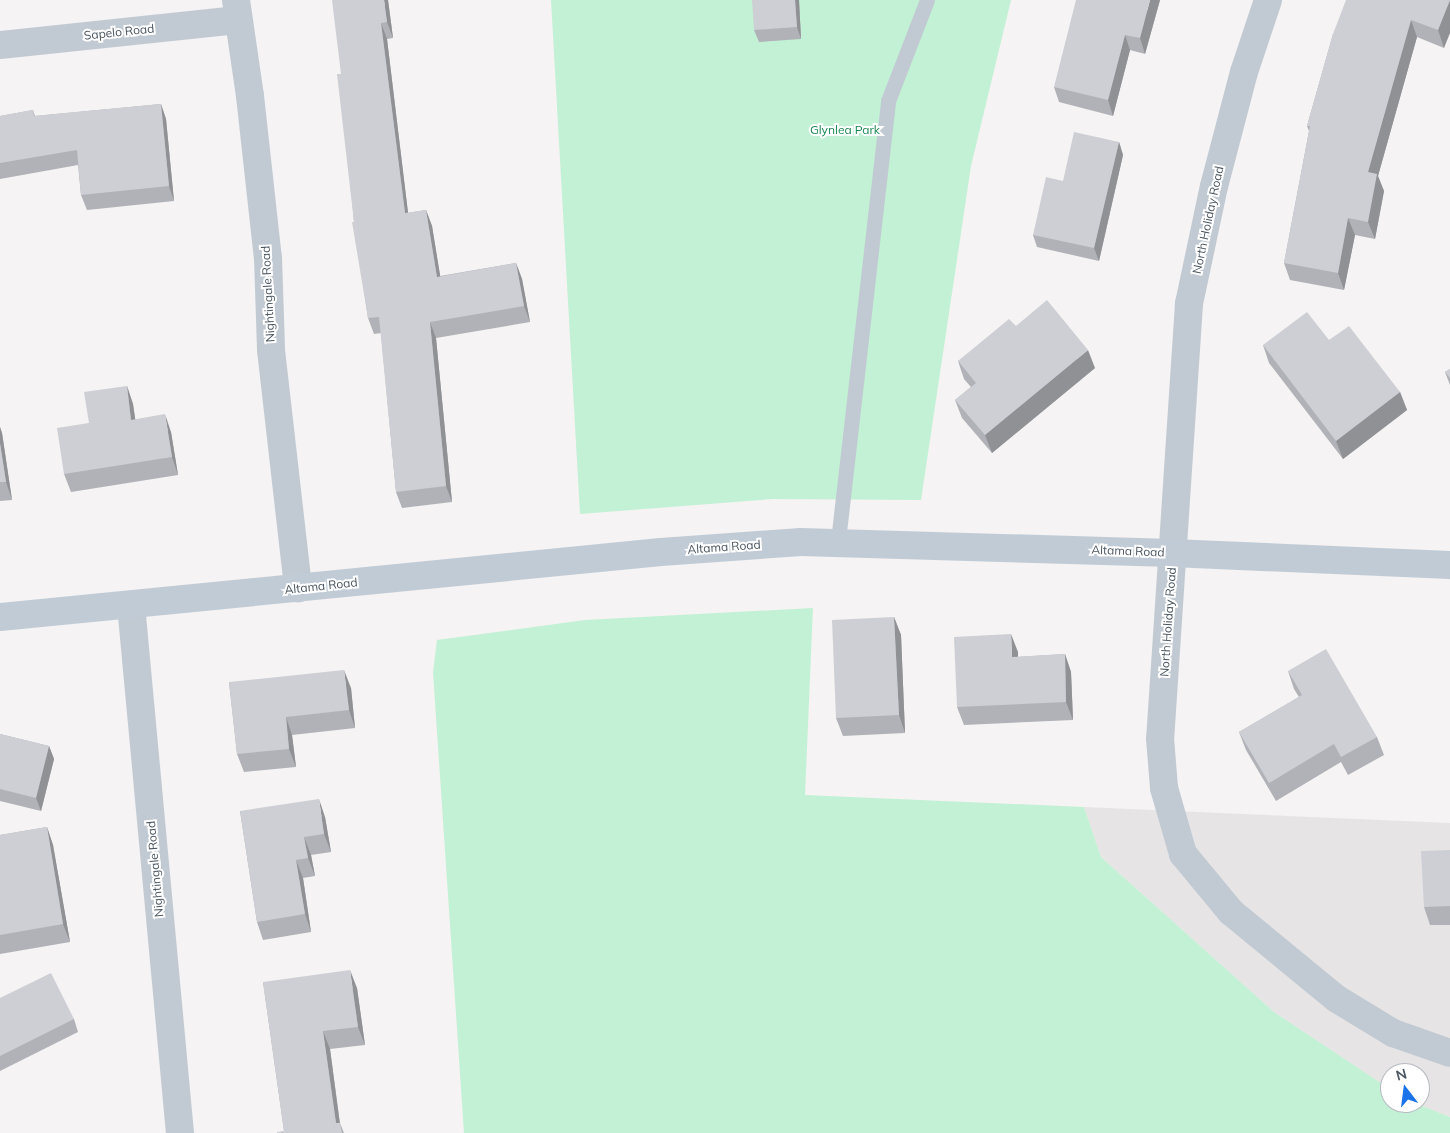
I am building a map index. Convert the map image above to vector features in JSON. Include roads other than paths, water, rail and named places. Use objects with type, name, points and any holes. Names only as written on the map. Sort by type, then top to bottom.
[{"type":"street","name":"North Holiday Road","points":[[1268,0],[1244,72],[1214,186],[1190,304],[1160,738],[1164,788],[1183,854],[1231,912],[1337,999],[1393,1033],[1450,1053]]},
{"type":"street","name":"Sapelo Road","points":[[0,44],[237,10]]},
{"type":"street","name":"Nightingale Road","points":[[237,10],[250,96],[267,248],[270,350],[298,588]]},
{"type":"street","name":"Altama Road","points":[[0,618],[661,552],[838,541],[1450,565]]},
{"type":"street","name":"Nightingale Road","points":[[131,605],[180,1133]]},
{"type":"lane","points":[[838,541],[888,101],[927,0]]},
{"type":"park label","name":"Glynlea Park","points":[[845,130]]}]
